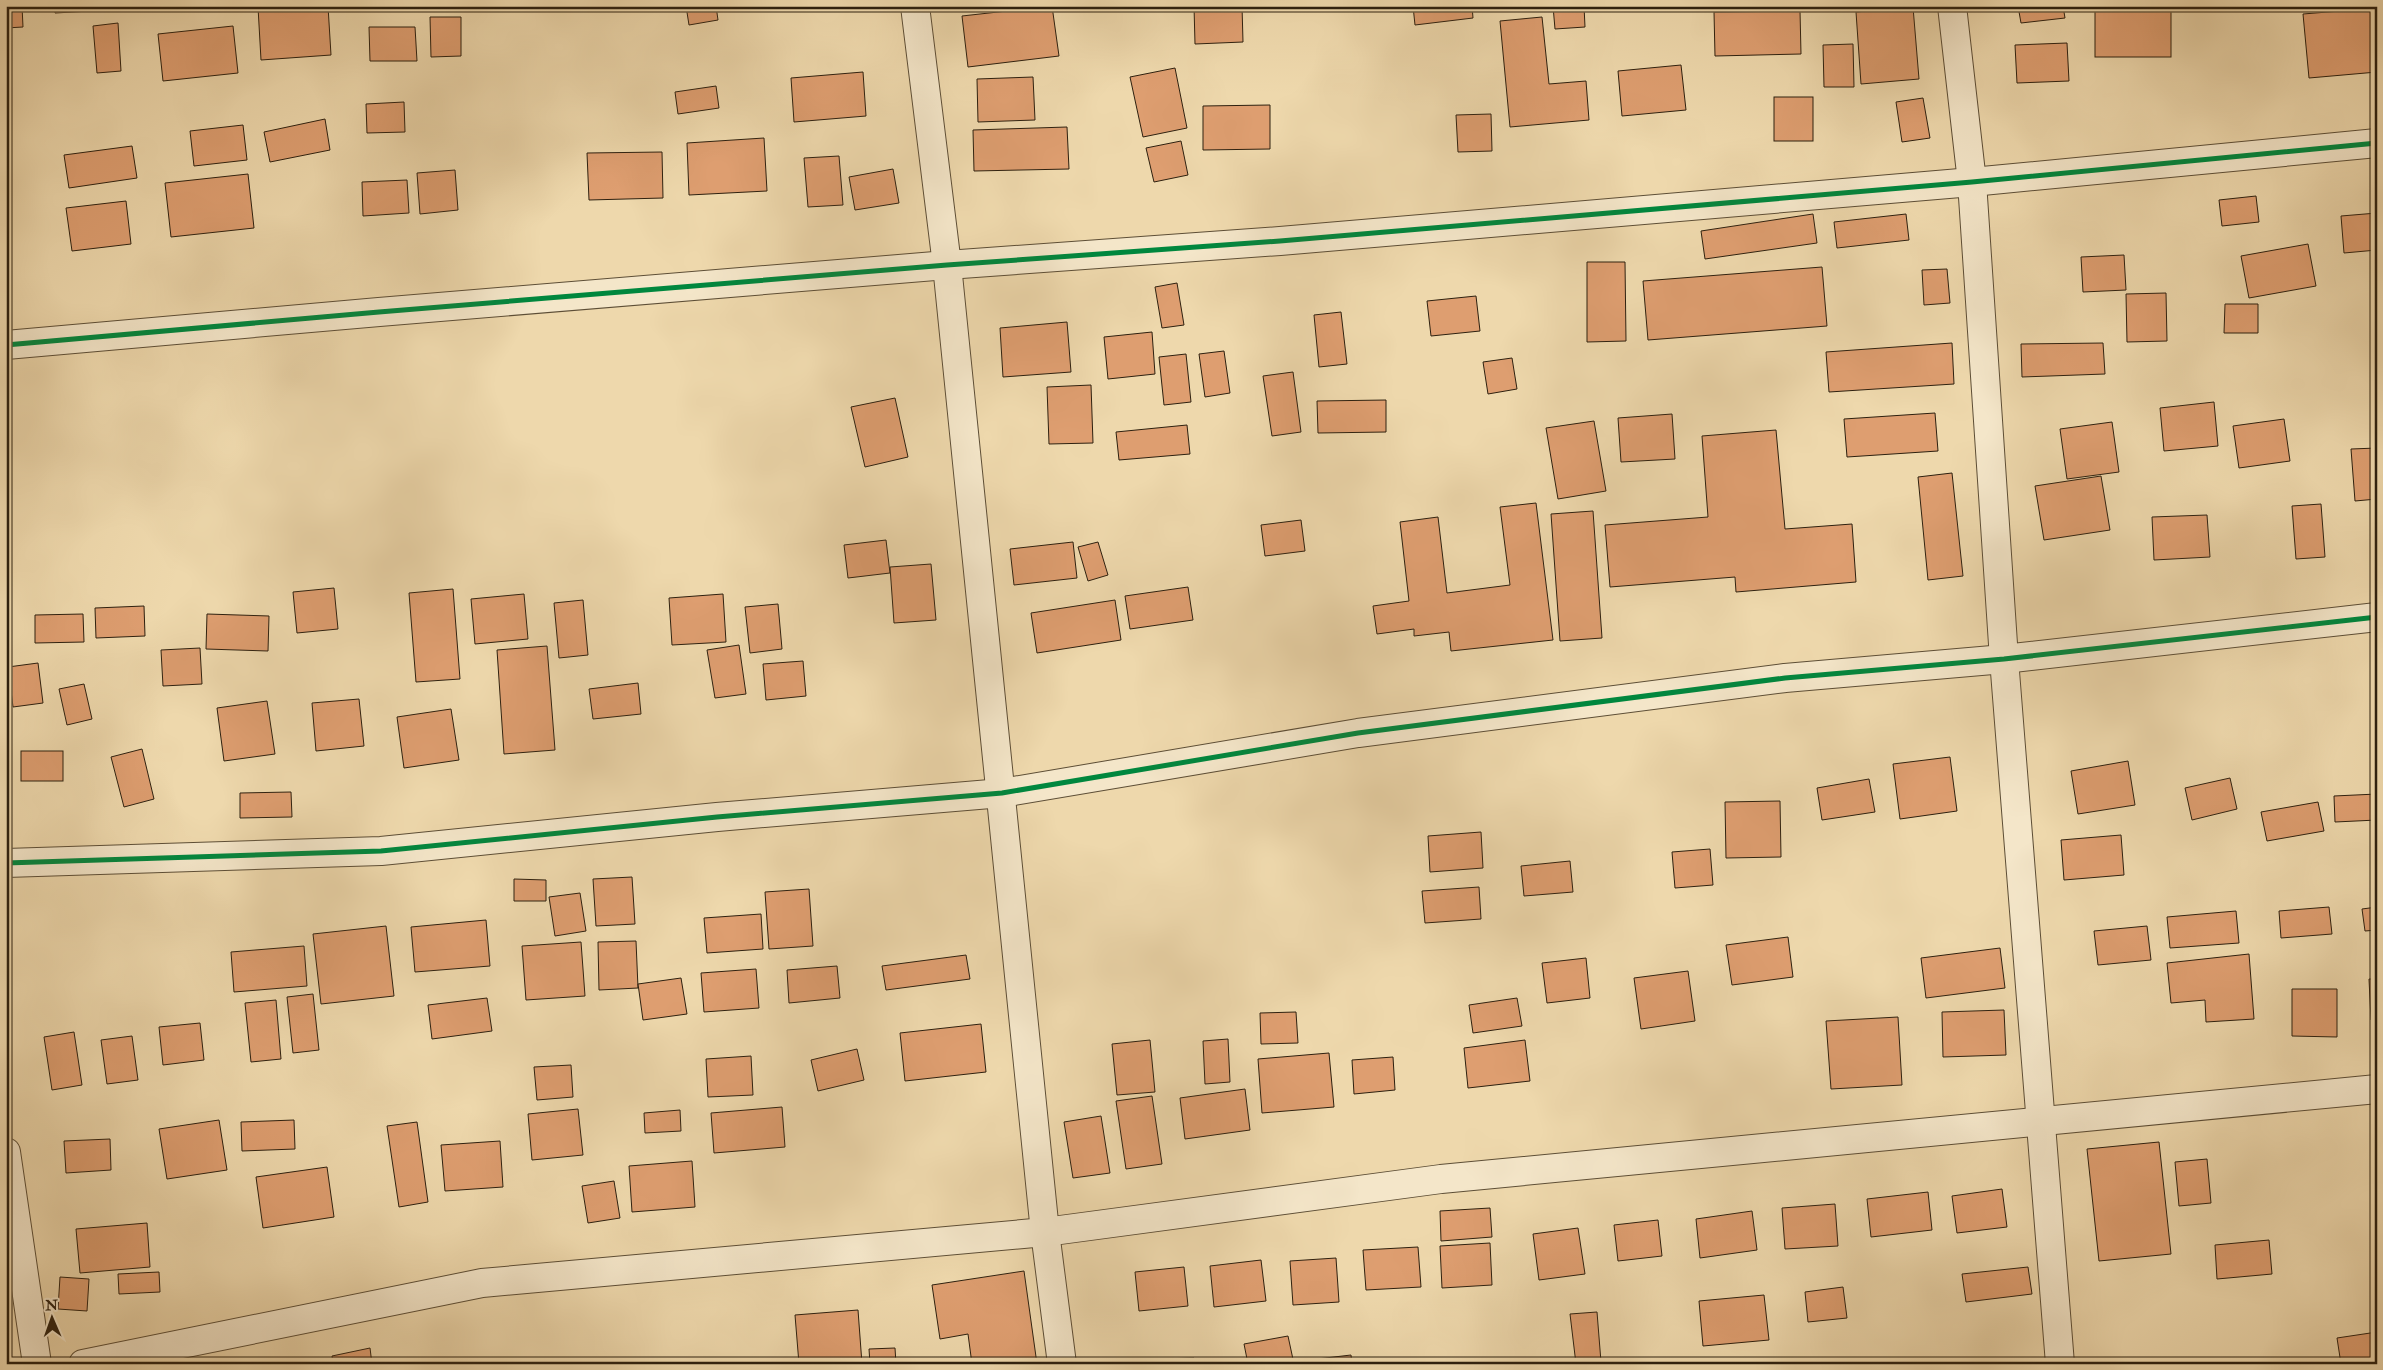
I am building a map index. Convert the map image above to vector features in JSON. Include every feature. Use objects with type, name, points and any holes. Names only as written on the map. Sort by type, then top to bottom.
[{"type":"street","points":[[915,6],[947,265],[1046,1232],[1062,1364]]},
{"type":"street","points":[[1952,6],[1972,182],[2004,659],[2060,1364]]},
{"type":"street","points":[[6,345],[947,265],[1280,241],[1972,182],[2377,143]]},
{"type":"street","points":[[6,863],[382,851],[716,817],[1002,793],[1358,733],[1785,678],[2004,659],[2377,617]]},
{"type":"street","points":[[83,1364],[482,1283],[1046,1232],[1441,1179],[2377,1089]]},
{"type":"street","points":[[6,1152],[37,1364]]},
{"type":"building","points":[[6,6],[22,6],[23,27],[6,28]]},
{"type":"building","points":[[55,6],[108,6],[108,10],[55,13]]},
{"type":"building","points":[[328,6],[331,55],[261,60],[258,7]]},
{"type":"building","points":[[686,6],[716,6],[718,20],[689,25]]},
{"type":"building","points":[[1052,6],[1059,56],[968,67],[962,16]]},
{"type":"building","points":[[1194,6],[1242,6],[1243,42],[1195,44]]},
{"type":"building","points":[[1413,6],[1472,6],[1473,18],[1415,25]]},
{"type":"building","points":[[1553,6],[1584,6],[1585,27],[1555,29]]},
{"type":"building","points":[[1852,6],[1893,6],[1893,10],[1852,11]]},
{"type":"building","points":[[2018,6],[2063,6],[2065,18],[2021,23]]},
{"type":"building","points":[[2095,6],[2171,6],[2171,57],[2095,57]]},
{"type":"building","points":[[1913,7],[1919,79],[1861,84],[1856,12]]},
{"type":"building","points":[[2377,8],[2377,72],[2309,78],[2303,14]]},
{"type":"building","points":[[1800,11],[1801,54],[1715,56],[1714,12]]},
{"type":"building","points":[[430,17],[461,17],[461,56],[431,57]]},
{"type":"building","points":[[1542,17],[1549,84],[1586,81],[1589,120],[1510,127],[1500,21]]},
{"type":"building","points":[[118,23],[121,71],[97,73],[93,26]]},
{"type":"building","points":[[233,26],[238,73],[163,81],[158,34]]},
{"type":"building","points":[[369,27],[415,27],[417,61],[370,61]]},
{"type":"building","points":[[2067,43],[2069,81],[2017,83],[2015,45]]},
{"type":"building","points":[[1853,44],[1854,87],[1824,87],[1823,45]]},
{"type":"building","points":[[1681,65],[1686,110],[1622,116],[1618,71]]},
{"type":"building","points":[[1175,68],[1187,128],[1143,137],[1130,77]]},
{"type":"building","points":[[863,72],[866,116],[794,122],[791,78]]},
{"type":"building","points":[[1033,77],[1035,120],[978,122],[977,79]]},
{"type":"building","points":[[716,86],[719,108],[678,114],[675,92]]},
{"type":"building","points":[[1774,97],[1813,97],[1813,141],[1774,141]]},
{"type":"building","points":[[1923,98],[1930,138],[1902,142],[1896,102]]},
{"type":"building","points":[[404,102],[405,132],[367,133],[366,104]]},
{"type":"building","points":[[1270,105],[1270,149],[1203,150],[1203,106]]},
{"type":"building","points":[[1491,114],[1492,151],[1458,152],[1456,115]]},
{"type":"building","points":[[325,119],[330,150],[270,162],[264,132]]},
{"type":"building","points":[[243,125],[247,160],[194,166],[190,131]]},
{"type":"building","points":[[1067,127],[1069,169],[974,171],[973,130]]},
{"type":"building","points":[[764,138],[767,191],[689,195],[687,143]]},
{"type":"building","points":[[1181,141],[1188,175],[1154,182],[1146,148]]},
{"type":"building","points":[[132,146],[137,178],[69,188],[64,155]]},
{"type":"building","points":[[662,152],[663,198],[589,200],[587,153]]},
{"type":"building","points":[[839,156],[843,205],[808,207],[804,158]]},
{"type":"building","points":[[893,169],[899,203],[855,210],[849,177]]},
{"type":"building","points":[[455,170],[458,210],[420,214],[417,173]]},
{"type":"building","points":[[248,174],[254,228],[171,237],[165,183]]},
{"type":"building","points":[[407,180],[409,213],[363,216],[362,182]]},
{"type":"building","points":[[2256,196],[2259,222],[2222,226],[2219,200]]},
{"type":"building","points":[[126,201],[131,244],[72,251],[66,208]]},
{"type":"building","points":[[2377,213],[2377,250],[2344,253],[2341,216]]},
{"type":"building","points":[[1813,214],[1817,243],[1705,259],[1701,231]]},
{"type":"building","points":[[1906,214],[1909,240],[1837,248],[1834,222]]},
{"type":"building","points":[[2308,244],[2316,286],[2249,298],[2241,256]]},
{"type":"building","points":[[2124,255],[2126,290],[2083,292],[2081,257]]},
{"type":"building","points":[[1587,262],[1625,262],[1626,341],[1587,342]]},
{"type":"building","points":[[1822,267],[1827,326],[1648,340],[1643,281]]},
{"type":"building","points":[[1947,269],[1950,303],[1924,305],[1922,270]]},
{"type":"building","points":[[1177,283],[1184,325],[1162,328],[1155,287]]},
{"type":"building","points":[[2166,293],[2167,341],[2127,342],[2126,294]]},
{"type":"building","points":[[1476,296],[1480,331],[1431,336],[1427,301]]},
{"type":"building","points":[[2225,304],[2258,304],[2258,333],[2224,333]]},
{"type":"building","points":[[1341,312],[1347,364],[1319,367],[1314,315]]},
{"type":"building","points":[[1067,322],[1071,372],[1003,377],[1000,328]]},
{"type":"building","points":[[1152,332],[1155,374],[1108,379],[1104,337]]},
{"type":"building","points":[[1952,343],[1954,384],[1829,392],[1826,352]]},
{"type":"building","points":[[2103,343],[2105,374],[2022,377],[2021,344]]},
{"type":"building","points":[[1224,351],[1230,393],[1205,397],[1199,354]]},
{"type":"building","points":[[1186,354],[1191,402],[1164,405],[1159,357]]},
{"type":"building","points":[[1512,358],[1517,389],[1488,394],[1483,362]]},
{"type":"building","points":[[1293,372],[1301,432],[1272,436],[1263,376]]},
{"type":"building","points":[[1091,385],[1093,443],[1049,444],[1047,387]]},
{"type":"building","points":[[895,398],[908,457],[865,467],[851,407]]},
{"type":"building","points":[[1386,400],[1386,432],[1318,433],[1317,401]]},
{"type":"building","points":[[2214,402],[2218,446],[2164,451],[2160,408]]},
{"type":"building","points":[[1935,413],[1938,451],[1847,457],[1844,419]]},
{"type":"building","points":[[1672,414],[1675,459],[1621,462],[1618,418]]},
{"type":"building","points":[[2284,419],[2290,461],[2239,468],[2233,426]]},
{"type":"building","points":[[1594,421],[1606,491],[1558,499],[1546,428]]},
{"type":"building","points":[[2112,422],[2119,472],[2067,479],[2060,429]]},
{"type":"building","points":[[1187,425],[1190,454],[1119,460],[1116,432]]},
{"type":"building","points":[[1776,430],[1785,529],[1852,524],[1856,582],[1736,592],[1735,577],[1610,587],[1605,525],[1708,517],[1702,436]]},
{"type":"building","points":[[2377,448],[2377,499],[2355,501],[2351,449]]},
{"type":"building","points":[[1952,473],[1963,576],[1928,580],[1918,477]]},
{"type":"building","points":[[2101,476],[2110,530],[2044,540],[2035,486]]},
{"type":"building","points":[[1536,503],[1553,640],[1451,651],[1449,632],[1414,636],[1414,629],[1377,634],[1373,606],[1409,601],[1400,522],[1438,517],[1447,593],[1510,585],[1500,507]]},
{"type":"building","points":[[2321,504],[2325,557],[2296,559],[2292,506]]},
{"type":"building","points":[[1593,511],[1602,638],[1560,641],[1551,514]]},
{"type":"building","points":[[2207,515],[2210,557],[2154,560],[2152,517]]},
{"type":"building","points":[[1301,520],[1305,551],[1265,556],[1261,525]]},
{"type":"building","points":[[886,540],[890,573],[848,578],[844,545]]},
{"type":"building","points":[[1073,542],[1077,578],[1014,585],[1010,549]]},
{"type":"building","points":[[1098,542],[1108,575],[1088,581],[1078,547]]},
{"type":"building","points":[[931,564],[936,620],[894,623],[890,567]]},
{"type":"building","points":[[1188,587],[1193,620],[1130,629],[1125,596]]},
{"type":"building","points":[[334,588],[338,629],[297,633],[293,592]]},
{"type":"building","points":[[453,589],[460,679],[416,682],[409,593]]},
{"type":"building","points":[[524,594],[528,639],[475,644],[471,599]]},
{"type":"building","points":[[723,594],[726,642],[672,645],[669,598]]},
{"type":"building","points":[[583,600],[588,655],[559,658],[554,603]]},
{"type":"building","points":[[1115,600],[1121,640],[1037,653],[1031,613]]},
{"type":"building","points":[[778,604],[782,649],[750,653],[745,607]]},
{"type":"building","points":[[144,606],[145,636],[96,638],[95,608]]},
{"type":"building","points":[[83,614],[84,642],[35,643],[35,615]]},
{"type":"building","points":[[207,614],[269,616],[268,651],[206,649]]},
{"type":"building","points":[[739,645],[746,694],[715,698],[707,650]]},
{"type":"building","points":[[547,646],[555,750],[504,754],[497,650]]},
{"type":"building","points":[[200,648],[202,684],[163,686],[161,650]]},
{"type":"building","points":[[803,661],[806,696],[766,700],[763,664]]},
{"type":"building","points":[[38,663],[43,703],[13,707],[8,667]]},
{"type":"building","points":[[638,683],[641,714],[593,719],[589,689]]},
{"type":"building","points":[[84,684],[92,719],[67,725],[59,689]]},
{"type":"building","points":[[359,699],[364,746],[316,751],[312,703]]},
{"type":"building","points":[[267,701],[275,754],[224,761],[217,708]]},
{"type":"building","points":[[451,709],[459,760],[404,768],[397,717]]},
{"type":"building","points":[[142,749],[154,799],[124,807],[111,757]]},
{"type":"building","points":[[21,751],[63,751],[63,781],[21,781]]},
{"type":"building","points":[[1950,757],[1957,811],[1900,819],[1893,764]]},
{"type":"building","points":[[2128,761],[2135,805],[2078,814],[2071,771]]},
{"type":"building","points":[[2230,778],[2237,809],[2192,820],[2185,788]]},
{"type":"building","points":[[1869,779],[1875,812],[1822,820],[1817,788]]},
{"type":"building","points":[[291,792],[292,817],[240,818],[240,793]]},
{"type":"building","points":[[2377,794],[2377,820],[2335,822],[2334,796]]},
{"type":"building","points":[[1780,801],[1781,857],[1726,858],[1725,802]]},
{"type":"building","points":[[2318,802],[2324,831],[2267,841],[2261,812]]},
{"type":"building","points":[[1481,832],[1483,868],[1430,872],[1428,836]]},
{"type":"building","points":[[2121,835],[2124,875],[2064,880],[2061,840]]},
{"type":"building","points":[[1710,849],[1713,885],[1675,888],[1672,852]]},
{"type":"building","points":[[1570,861],[1573,892],[1524,896],[1521,866]]},
{"type":"building","points":[[632,877],[635,924],[596,926],[593,879]]},
{"type":"building","points":[[514,879],[546,880],[546,901],[514,901]]},
{"type":"building","points":[[1479,887],[1481,919],[1425,923],[1422,891]]},
{"type":"building","points":[[809,889],[813,946],[769,949],[765,892]]},
{"type":"building","points":[[580,893],[586,931],[555,936],[549,897]]},
{"type":"building","points":[[2329,907],[2332,934],[2281,938],[2279,911]]},
{"type":"building","points":[[2377,907],[2377,930],[2365,931],[2362,909]]},
{"type":"building","points":[[2236,911],[2239,943],[2170,948],[2167,917]]},
{"type":"building","points":[[761,914],[763,949],[707,953],[704,918]]},
{"type":"building","points":[[486,920],[490,966],[415,972],[411,927]]},
{"type":"building","points":[[386,926],[394,996],[321,1004],[313,934]]},
{"type":"building","points":[[2147,926],[2151,960],[2098,965],[2094,931]]},
{"type":"building","points":[[1788,937],[1793,977],[1732,985],[1726,945]]},
{"type":"building","points":[[636,941],[638,988],[599,990],[598,942]]},
{"type":"building","points":[[581,942],[585,996],[526,1000],[522,946]]},
{"type":"building","points":[[304,946],[307,986],[234,992],[231,952]]},
{"type":"building","points":[[2000,948],[2005,988],[1926,998],[1921,958]]},
{"type":"building","points":[[2249,954],[2254,1019],[2206,1022],[2205,1000],[2171,1003],[2167,963]]},
{"type":"building","points":[[966,955],[970,979],[886,990],[882,966]]},
{"type":"building","points":[[1586,958],[1590,998],[1547,1003],[1542,963]]},
{"type":"building","points":[[837,966],[840,998],[789,1003],[787,970]]},
{"type":"building","points":[[756,969],[759,1008],[704,1012],[701,973]]},
{"type":"building","points":[[1688,971],[1695,1021],[1641,1029],[1634,978]]},
{"type":"building","points":[[681,978],[687,1014],[643,1020],[638,984]]},
{"type":"building","points":[[2369,979],[2377,979],[2377,1020],[2371,1020]]},
{"type":"building","points":[[2292,989],[2337,989],[2337,1037],[2292,1036]]},
{"type":"building","points":[[313,994],[319,1050],[293,1053],[287,997]]},
{"type":"building","points":[[487,998],[492,1031],[432,1039],[428,1005]]},
{"type":"building","points":[[1517,998],[1522,1026],[1473,1033],[1469,1005]]},
{"type":"building","points":[[276,1000],[281,1059],[251,1062],[245,1003]]},
{"type":"building","points":[[2004,1010],[2006,1055],[1943,1057],[1942,1012]]},
{"type":"building","points":[[1296,1012],[1298,1043],[1261,1044],[1260,1013]]},
{"type":"building","points":[[1898,1017],[1902,1085],[1831,1089],[1826,1021]]},
{"type":"building","points":[[200,1023],[204,1060],[163,1065],[159,1027]]},
{"type":"building","points":[[981,1024],[986,1072],[905,1081],[900,1033]]},
{"type":"building","points":[[74,1032],[82,1085],[52,1090],[44,1037]]},
{"type":"building","points":[[132,1036],[138,1080],[107,1084],[101,1040]]},
{"type":"building","points":[[1228,1039],[1230,1082],[1205,1084],[1203,1041]]},
{"type":"building","points":[[1150,1040],[1155,1092],[1117,1095],[1112,1044]]},
{"type":"building","points":[[1525,1040],[1530,1081],[1468,1088],[1464,1048]]},
{"type":"building","points":[[857,1049],[864,1080],[818,1091],[811,1060]]},
{"type":"building","points":[[1329,1053],[1334,1107],[1262,1113],[1258,1059]]},
{"type":"building","points":[[751,1056],[753,1095],[708,1097],[706,1059]]},
{"type":"building","points":[[1393,1057],[1395,1090],[1354,1094],[1352,1060]]},
{"type":"building","points":[[571,1065],[573,1097],[537,1100],[534,1067]]},
{"type":"building","points":[[1245,1089],[1250,1130],[1185,1139],[1180,1098]]},
{"type":"building","points":[[1152,1096],[1162,1164],[1126,1169],[1116,1101]]},
{"type":"building","points":[[782,1107],[785,1147],[714,1153],[711,1113]]},
{"type":"building","points":[[578,1109],[583,1155],[532,1160],[528,1114]]},
{"type":"building","points":[[680,1110],[681,1131],[645,1133],[644,1113]]},
{"type":"building","points":[[1101,1116],[1110,1173],[1073,1178],[1064,1122]]},
{"type":"building","points":[[219,1120],[227,1170],[167,1179],[159,1129]]},
{"type":"building","points":[[294,1120],[295,1149],[242,1151],[241,1122]]},
{"type":"building","points":[[417,1122],[428,1202],[399,1207],[387,1126]]},
{"type":"building","points":[[110,1139],[111,1170],[66,1173],[64,1141]]},
{"type":"building","points":[[500,1141],[503,1187],[445,1191],[441,1145]]},
{"type":"building","points":[[2159,1142],[2171,1254],[2099,1261],[2087,1149]]},
{"type":"building","points":[[2207,1159],[2211,1203],[2179,1206],[2175,1162]]},
{"type":"building","points":[[692,1161],[695,1207],[632,1212],[629,1166]]},
{"type":"building","points":[[327,1167],[334,1217],[263,1228],[256,1177]]},
{"type":"building","points":[[614,1181],[620,1218],[588,1223],[582,1186]]},
{"type":"building","points":[[2002,1189],[2007,1227],[1957,1233],[1952,1196]]},
{"type":"building","points":[[1928,1192],[1932,1230],[1871,1237],[1867,1199]]},
{"type":"building","points":[[1835,1204],[1838,1246],[1785,1249],[1782,1208]]},
{"type":"building","points":[[1490,1208],[1492,1237],[1441,1241],[1440,1211]]},
{"type":"building","points":[[1752,1211],[1757,1250],[1700,1258],[1696,1219]]},
{"type":"building","points":[[1658,1220],[1662,1256],[1618,1261],[1614,1225]]},
{"type":"building","points":[[147,1223],[150,1267],[80,1273],[76,1229]]},
{"type":"building","points":[[1578,1228],[1585,1274],[1539,1280],[1533,1234]]},
{"type":"building","points":[[2269,1240],[2272,1274],[2217,1279],[2215,1245]]},
{"type":"building","points":[[1490,1243],[1492,1285],[1442,1288],[1440,1246]]},
{"type":"building","points":[[1418,1247],[1421,1287],[1366,1290],[1363,1250]]},
{"type":"building","points":[[1336,1258],[1339,1302],[1293,1305],[1290,1261]]},
{"type":"building","points":[[1261,1260],[1266,1301],[1214,1307],[1210,1266]]},
{"type":"building","points":[[1184,1267],[1188,1306],[1139,1311],[1135,1272]]},
{"type":"building","points":[[2028,1267],[2032,1294],[1966,1302],[1962,1274]]},
{"type":"building","points":[[1024,1271],[1037,1364],[972,1364],[968,1334],[940,1339],[932,1285]]},
{"type":"building","points":[[159,1272],[160,1292],[119,1294],[118,1274]]},
{"type":"building","points":[[60,1277],[89,1279],[87,1311],[58,1309]]},
{"type":"building","points":[[1843,1287],[1847,1318],[1808,1322],[1805,1292]]},
{"type":"building","points":[[1764,1295],[1769,1340],[1703,1346],[1699,1301]]},
{"type":"building","points":[[858,1310],[862,1364],[799,1364],[795,1315]]},
{"type":"building","points":[[1597,1312],[1601,1362],[1576,1364],[1570,1314]]},
{"type":"building","points":[[2377,1332],[2377,1364],[2341,1364],[2337,1338]]},
{"type":"building","points":[[1288,1336],[1294,1364],[1248,1364],[1244,1344]]},
{"type":"building","points":[[370,1348],[372,1364],[333,1364],[332,1356]]},
{"type":"building","points":[[895,1348],[896,1364],[870,1364],[869,1349]]},
{"type":"building","points":[[1351,1355],[1352,1364],[1317,1364],[1317,1359]]},
{"type":"building","points":[[1194,1358],[1194,1364],[1162,1364],[1162,1359]]},
{"type":"cycle path","points":[[6,345],[947,265],[1280,241],[1972,182],[2377,143]]},
{"type":"cycle path","points":[[6,863],[381,851],[717,817],[1002,793],[1358,733],[1785,678],[2004,659],[2377,617]]}]
